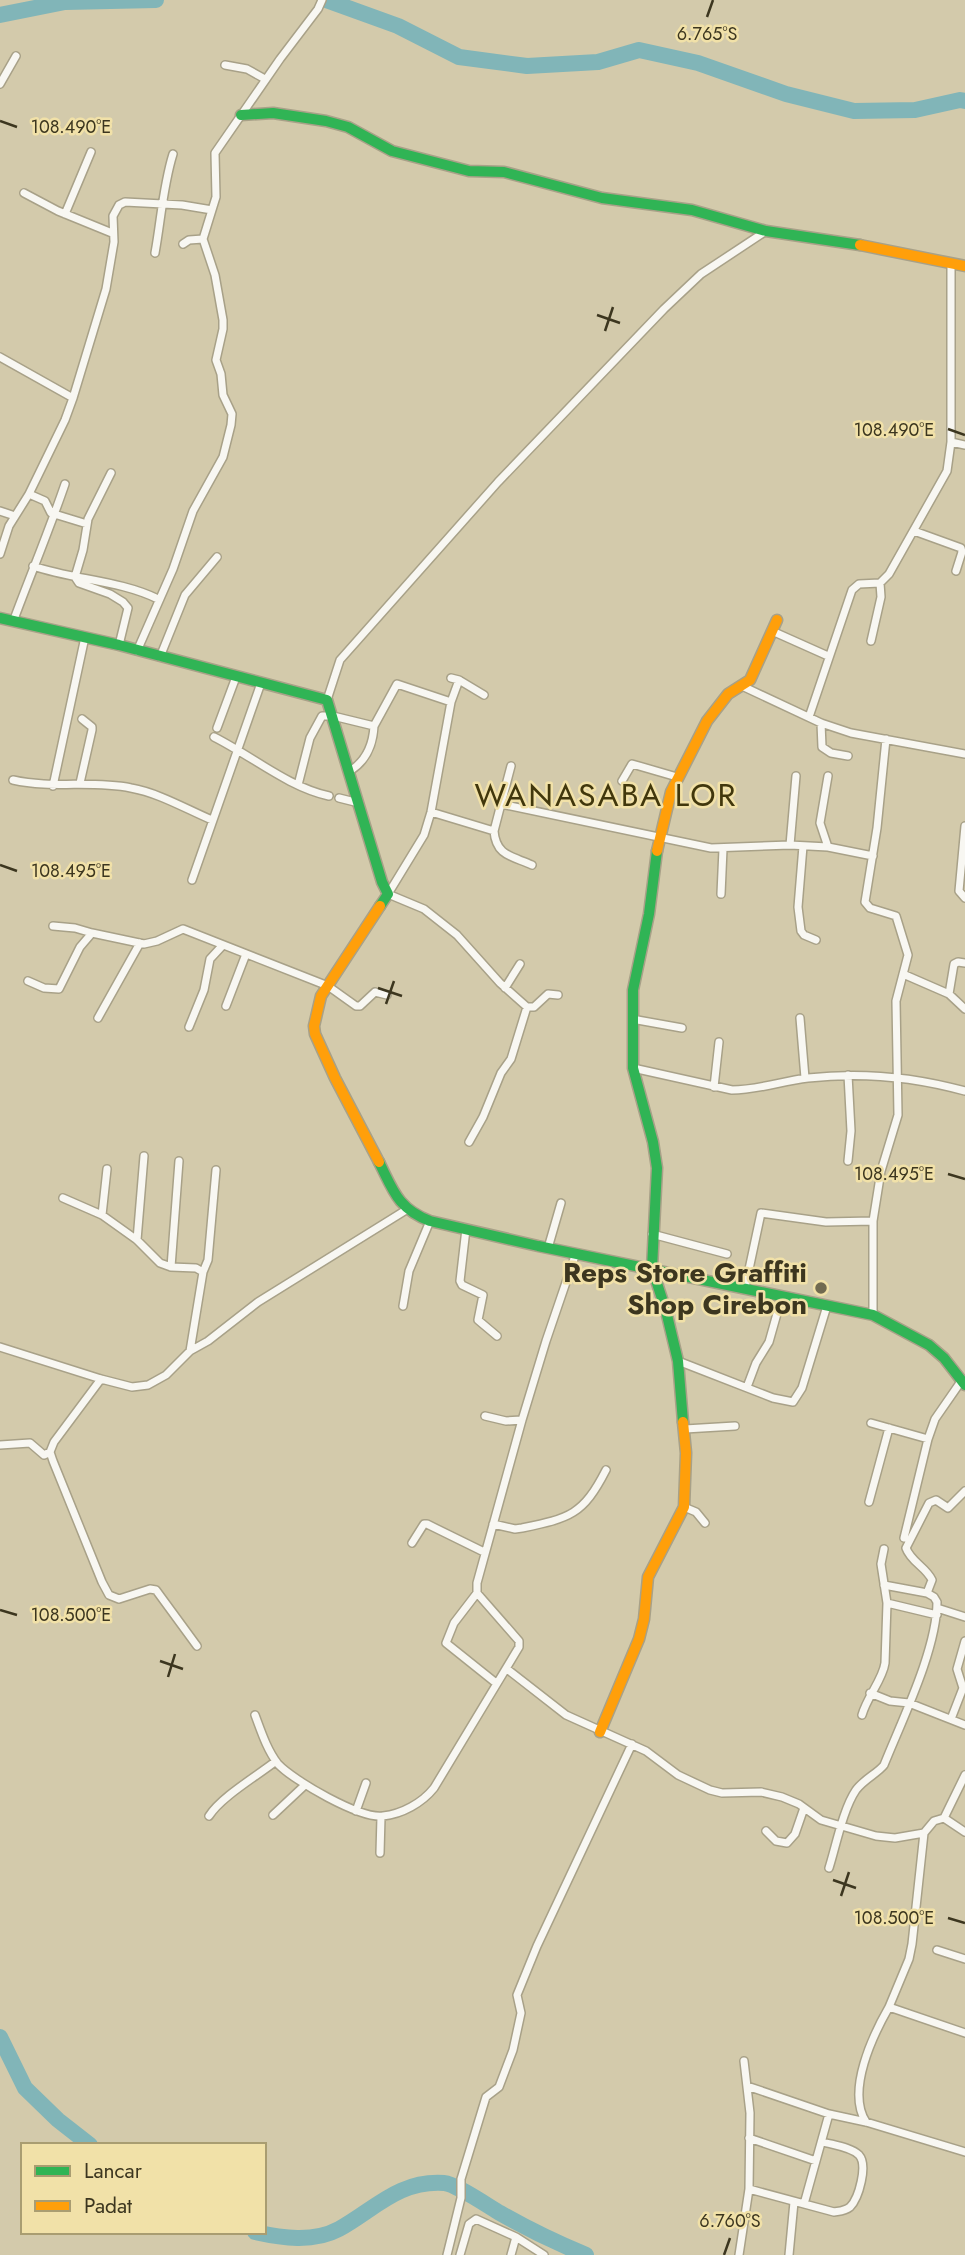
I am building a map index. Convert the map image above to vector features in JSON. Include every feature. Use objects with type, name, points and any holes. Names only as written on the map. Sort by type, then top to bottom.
[{"type":"street","points":[[137,651],[173,569],[193,511],[223,457],[232,414],[223,395],[216,359],[223,320],[215,275],[203,239],[217,189],[215,153],[323,0]]},
{"type":"street","points":[[0,84],[16,56]]},
{"type":"street","points":[[225,65],[247,69],[265,79]]},
{"type":"street","points":[[241,115],[273,113],[326,121],[348,127],[387,149],[469,172],[513,174],[602,198],[692,210],[766,231],[846,242],[965,266]]},
{"type":"street","points":[[65,214],[91,152]]},
{"type":"street","points":[[155,253],[165,184],[173,154]]},
{"type":"street","points":[[24,193],[65,214],[113,233]]},
{"type":"street","points":[[0,554],[15,516],[29,494],[65,421],[73,398],[102,309],[114,242],[113,216],[122,203],[164,204],[212,210]]},
{"type":"street","points":[[558,995],[548,994],[534,1007],[527,1007],[505,988],[457,935],[424,909],[388,894],[382,882],[327,700],[340,660],[499,482],[664,309],[701,274],[766,231]]},
{"type":"street","points":[[183,244],[189,240],[203,239]]},
{"type":"street","points":[[809,717],[854,587],[859,584],[880,583],[889,574],[947,471],[951,442],[951,263]]},
{"type":"street","points":[[0,357],[73,398]]},
{"type":"street","points":[[951,442],[965,445]]},
{"type":"street","points":[[75,578],[87,524],[111,473]]},
{"type":"street","points":[[13,622],[33,566],[56,514],[65,484]]},
{"type":"street","points":[[29,494],[44,501],[49,511],[87,524]]},
{"type":"street","points":[[0,511],[15,516]]},
{"type":"street","points":[[914,531],[961,548],[956,571]]},
{"type":"street","points":[[160,657],[185,595],[217,557]]},
{"type":"street","points":[[33,566],[75,578],[127,587],[158,599]]},
{"type":"street","points":[[75,578],[79,583],[119,598],[128,608],[119,645]]},
{"type":"street","points":[[871,641],[881,597],[880,583]]},
{"type":"street","points":[[0,618],[119,645],[327,700]]},
{"type":"street","points":[[600,1732],[641,1633],[648,1577],[684,1507],[687,1492],[685,1429],[678,1361],[652,1268],[657,1168],[653,1142],[633,1068],[633,990],[649,914],[659,837],[677,777],[707,721],[728,694],[751,677],[774,625],[828,656]]},
{"type":"street","points":[[53,786],[85,637]]},
{"type":"street","points":[[217,728],[236,677]]},
{"type":"street","points":[[484,695],[455,679],[431,812],[421,842],[328,986],[316,1010],[315,1034],[341,1090],[406,1210],[430,1221],[873,1315],[929,1345],[944,1358],[963,1383],[935,1419],[904,1538]]},
{"type":"street","points":[[192,880],[261,684]]},
{"type":"street","points":[[350,771],[362,763],[373,736],[374,726],[395,685],[399,684],[451,702]]},
{"type":"street","points":[[742,685],[821,723],[851,733],[965,754]]},
{"type":"street","points":[[298,785],[310,738],[318,720],[327,715],[374,726]]},
{"type":"street","points":[[80,783],[92,730],[82,719]]},
{"type":"street","points":[[821,723],[822,747],[831,753],[848,756]]},
{"type":"street","points":[[214,737],[298,785],[328,796]]},
{"type":"street","points":[[873,1315],[873,1221],[881,1171],[898,1115],[896,1001],[908,951],[896,916],[870,908],[865,902],[886,738]]},
{"type":"street","points":[[622,781],[632,764],[677,777]]},
{"type":"street","points":[[512,766],[494,831],[495,844],[500,851],[532,865]]},
{"type":"street","points":[[790,845],[796,776]]},
{"type":"street","points":[[828,776],[820,823],[828,847]]},
{"type":"street","points":[[13,780],[53,786],[80,783],[133,788],[212,820]]},
{"type":"street","points":[[339,798],[359,803]]},
{"type":"street","points":[[501,804],[723,849],[790,845],[828,847],[873,856]]},
{"type":"street","points":[[431,812],[494,831]]},
{"type":"street","points":[[965,826],[960,891],[965,898]]},
{"type":"street","points":[[803,846],[798,916],[804,935],[816,940]]},
{"type":"street","points":[[721,894],[723,849]]},
{"type":"street","points":[[53,926],[75,928],[140,943],[157,941],[183,929],[328,986],[356,1006],[360,1006],[375,992],[387,995]]},
{"type":"street","points":[[28,981],[44,988],[59,989],[80,947],[92,933]]},
{"type":"street","points":[[99,1018],[140,943]]},
{"type":"street","points":[[189,1027],[204,990],[209,963],[223,945]]},
{"type":"street","points":[[226,1006],[246,954]]},
{"type":"street","points":[[949,994],[954,964],[965,963]]},
{"type":"street","points":[[505,988],[520,964]]},
{"type":"street","points":[[903,974],[949,994],[965,1009]]},
{"type":"street","points":[[469,1142],[477,1131],[501,1073],[511,1059],[527,1007]]},
{"type":"street","points":[[800,1018],[805,1078]]},
{"type":"street","points":[[632,1019],[682,1028]]},
{"type":"street","points":[[714,1087],[719,1042]]},
{"type":"street","points":[[633,1068],[714,1087],[748,1090],[805,1078],[848,1075],[927,1081],[965,1091]]},
{"type":"street","points":[[848,1075],[851,1131],[848,1161]]},
{"type":"street","points":[[136,1240],[145,1156]]},
{"type":"street","points":[[171,1267],[179,1161]]},
{"type":"street","points":[[102,1215],[107,1169]]},
{"type":"street","points":[[190,1351],[203,1272],[208,1260],[216,1170]]},
{"type":"street","points":[[63,1198],[102,1215],[136,1240],[160,1263],[171,1267],[196,1268],[203,1272]]},
{"type":"street","points":[[548,1248],[561,1203]]},
{"type":"street","points":[[0,1347],[132,1387],[148,1385],[166,1375],[190,1351],[208,1341],[258,1302],[406,1210]]},
{"type":"street","points":[[745,1288],[761,1213],[826,1222],[873,1221]]},
{"type":"street","points":[[403,1306],[409,1271],[430,1221]]},
{"type":"street","points":[[466,1229],[460,1281],[462,1285],[483,1295],[478,1320],[497,1336]]},
{"type":"street","points":[[652,1234],[727,1254]]},
{"type":"street","points":[[496,1683],[446,1643],[454,1623],[477,1593],[484,1552],[503,1485],[546,1341],[576,1253]]},
{"type":"street","points":[[747,1387],[756,1363],[769,1342],[782,1296]]},
{"type":"street","points":[[678,1361],[773,1398],[796,1401],[827,1306]]},
{"type":"street","points":[[0,1446],[26,1442],[34,1445],[44,1455],[50,1452],[54,1442],[101,1379]]},
{"type":"street","points":[[485,1416],[522,1420]]},
{"type":"street","points":[[871,1423],[928,1439]]},
{"type":"street","points":[[685,1429],[735,1426]]},
{"type":"street","points":[[869,1502],[889,1428]]},
{"type":"street","points":[[50,1452],[109,1595],[119,1599],[149,1589],[156,1591],[197,1646]]},
{"type":"street","points":[[493,1524],[522,1528],[569,1516],[578,1511],[593,1494],[606,1469]]},
{"type":"street","points":[[927,1593],[932,1580],[930,1575],[910,1558],[906,1548],[929,1503],[936,1500],[948,1508],[965,1491]]},
{"type":"street","points":[[684,1507],[696,1512],[705,1523]]},
{"type":"street","points":[[412,1543],[424,1524],[427,1524],[484,1552]]},
{"type":"street","points":[[862,1715],[870,1693],[884,1671],[887,1603],[881,1564],[884,1549]]},
{"type":"street","points":[[829,1868],[856,1791],[872,1773],[882,1768],[909,1703],[937,1611],[937,1600],[927,1593],[884,1585]]},
{"type":"street","points":[[255,1715],[276,1761],[305,1785],[356,1811],[381,1817],[419,1803],[446,1771],[496,1683],[516,1654],[519,1641],[477,1593]]},
{"type":"street","points":[[887,1603],[965,1617]]},
{"type":"street","points":[[951,1719],[963,1693],[957,1669],[965,1641]]},
{"type":"street","points":[[507,1669],[566,1715],[632,1744],[654,1756],[684,1779],[710,1790],[722,1793],[761,1792],[788,1799],[816,1818],[884,1837],[925,1833]]},
{"type":"street","points":[[870,1693],[890,1701],[909,1703],[965,1725]]},
{"type":"street","points":[[447,2255],[461,2198],[461,2179],[486,2097],[499,2087],[513,2050],[521,2013],[517,1995],[537,1946],[632,1744]]},
{"type":"street","points":[[209,1816],[217,1803],[230,1797],[276,1761]]},
{"type":"street","points":[[858,2121],[864,2065],[874,2036],[909,1959],[925,1833],[934,1821],[944,1818],[965,1774]]},
{"type":"street","points":[[356,1811],[366,1783]]},
{"type":"street","points":[[273,1815],[305,1785]]},
{"type":"street","points":[[766,1831],[776,1841],[787,1843],[795,1834],[804,1808]]},
{"type":"street","points":[[380,1853],[381,1817]]},
{"type":"street","points":[[944,1818],[965,1832]]},
{"type":"street","points":[[937,1950],[965,1959]]},
{"type":"street","points":[[889,2007],[965,2033]]},
{"type":"street","points":[[740,2255],[749,2189],[744,2060]]},
{"type":"street","points":[[747,2086],[829,2114],[965,2152]]},
{"type":"street","points":[[804,2204],[829,2114]]},
{"type":"street","points":[[749,2138],[817,2161]]},
{"type":"street","points":[[749,2189],[834,2212],[845,2210],[858,2191],[863,2165],[861,2159],[852,2151],[822,2142]]},
{"type":"street","points":[[789,2255],[794,2202]]},
{"type":"street","points":[[460,2255],[473,2219],[491,2224],[544,2255]]},
{"type":"street","points":[[511,2255],[516,2237]]},
{"type":"waterway","points":[[0,15],[65,2],[156,0]]},
{"type":"waterway","points":[[326,0],[398,26],[459,57],[527,66],[598,62],[639,50],[698,63],[786,94],[854,111],[915,110],[965,101]]},
{"type":"waterway","points":[[0,2037],[25,2088],[58,2120],[87,2143]]},
{"type":"waterway","points":[[266,2234],[308,2238],[319,2236],[339,2229],[400,2191],[428,2183],[444,2183],[464,2191],[553,2241],[586,2255]]},
{"type":"traffic: fast","points":[[241,115],[273,113],[326,121],[348,127],[392,151],[469,171],[504,172],[602,198],[692,210],[766,231],[860,245]]},
{"type":"traffic: fast","points":[[0,618],[119,645],[327,700],[382,882],[388,894],[380,906]]},
{"type":"traffic: fast","points":[[657,851],[649,914],[633,990],[633,1068],[653,1142],[657,1168],[652,1268],[678,1361],[683,1422]]},
{"type":"traffic: fast","points":[[379,1162],[403,1204],[410,1211],[430,1221],[873,1315],[929,1345],[944,1358],[965,1385]]},
{"type":"traffic: slow","points":[[860,245],[965,266]]},
{"type":"traffic: slow","points":[[657,851],[671,792],[707,721],[728,694],[750,680],[777,620]]},
{"type":"traffic: slow","points":[[379,1162],[335,1078],[314,1026],[321,996],[380,906]]},
{"type":"traffic: slow","points":[[600,1732],[639,1639],[648,1577],[684,1507],[686,1453],[683,1422]]},
{"type":"place","name":"Reps Store Graffiti Shop Cirebon","points":[[821,1288]]},
{"type":"district","name":"WANASABA LOR","points":[[606,795]]}]
